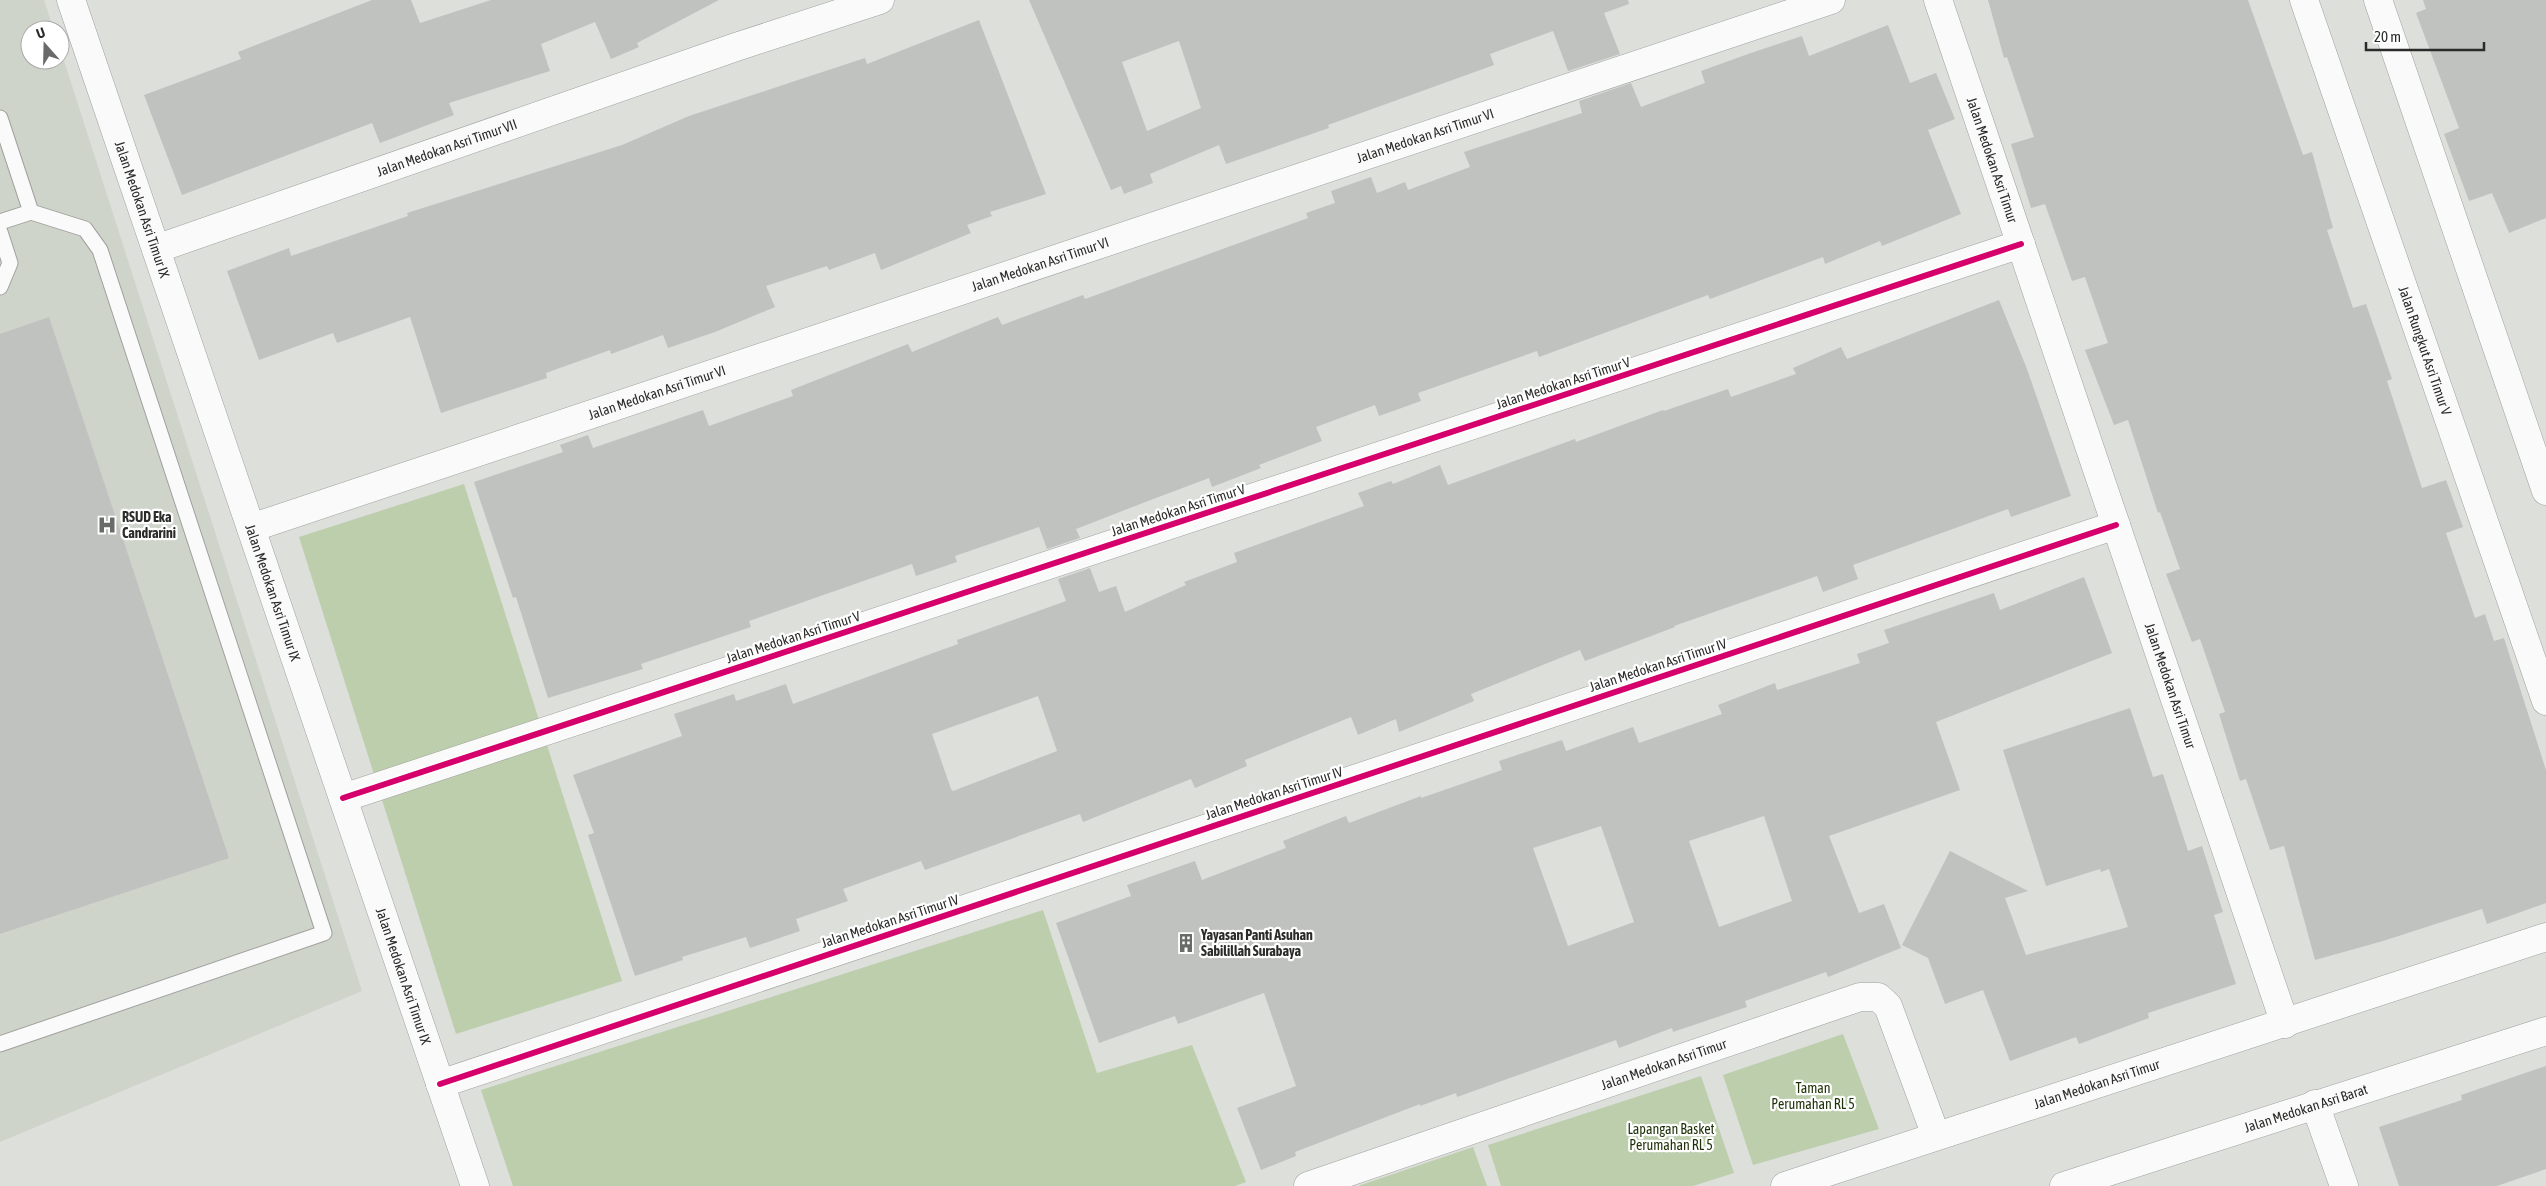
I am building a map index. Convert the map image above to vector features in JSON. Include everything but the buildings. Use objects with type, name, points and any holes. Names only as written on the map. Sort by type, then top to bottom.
[{"type":"street","name":"Jalan Medokan Asri Timur IX","points":[[71,0],[474,1186]]},
{"type":"street","name":"Jalan Medokan Asri Timur VII","points":[[736,47],[833,0]]},
{"type":"street","name":"Jalan Medokan Asri Timur VII","points":[[156,249],[736,47],[880,0]]},
{"type":"street","name":"Jalan Medokan Asri Timur VI","points":[[251,528],[1831,0]]},
{"type":"street","name":"Jalan Medokan Asri Timur","points":[[1785,1186],[2285,1024],[1938,0]]},
{"type":"street","name":"Jalan Rungkut Asri Timur V","points":[[2304,0],[2546,701]]},
{"type":"street","points":[[2378,0],[2546,491]]},
{"type":"street","name":"Jalan Medokan Asri Timur V","points":[[342,798],[2021,244]]},
{"type":"street","name":"Jalan Medokan Asri Timur IV","points":[[440,1084],[2116,525]]},
{"type":"street","points":[[2285,1024],[2546,937]]},
{"type":"street","name":"Jalan Medokan Asri Timur","points":[[1308,1186],[1860,997],[1878,997],[1888,1006],[1936,1136]]},
{"type":"street","name":"Jalan Medokan Asri Barat","points":[[2064,1186],[2546,1031]]},
{"type":"street","points":[[2315,1104],[2344,1186]]},
{"type":"lane","points":[[0,118],[31,212]]},
{"type":"lane","points":[[0,222],[31,212],[85,229],[100,250],[324,933],[0,1044]]},
{"type":"lane","points":[[0,232],[10,263],[0,287]]},
{"type":"shaded area","name":"RSUD Eka Candrarini","points":[[0,0],[44,0],[51,20],[20,20],[20,70],[67,70],[362,991],[0,1142]]},
{"type":"green space","points":[[464,484],[622,981],[456,1034],[299,537]]},
{"type":"green space","points":[[1043,910],[1097,1073],[1192,1045],[1246,1182],[1235,1186],[513,1186],[481,1090]]},
{"type":"green space","name":"Taman Perumahan RL 5","points":[[1843,1034],[1879,1129],[1753,1165],[1723,1075]]},
{"type":"green space","name":"Lapangan Basket Perumahan RL 5","points":[[1701,1076],[1734,1173],[1693,1186],[1501,1186],[1488,1145]]},
{"type":"green space","points":[[1473,1147],[1487,1186],[1358,1186]]},
{"type":"cycle path","points":[[343,798],[2021,244]]},
{"type":"cycle path","points":[[440,1084],[2116,525]]},
{"type":"place","name":"RSUD Eka Candrarini","points":[[107,525]]},
{"type":"place","name":"Yayasan Panti Asuhan Sabilillah Surabaya","points":[[1186,943]]}]
